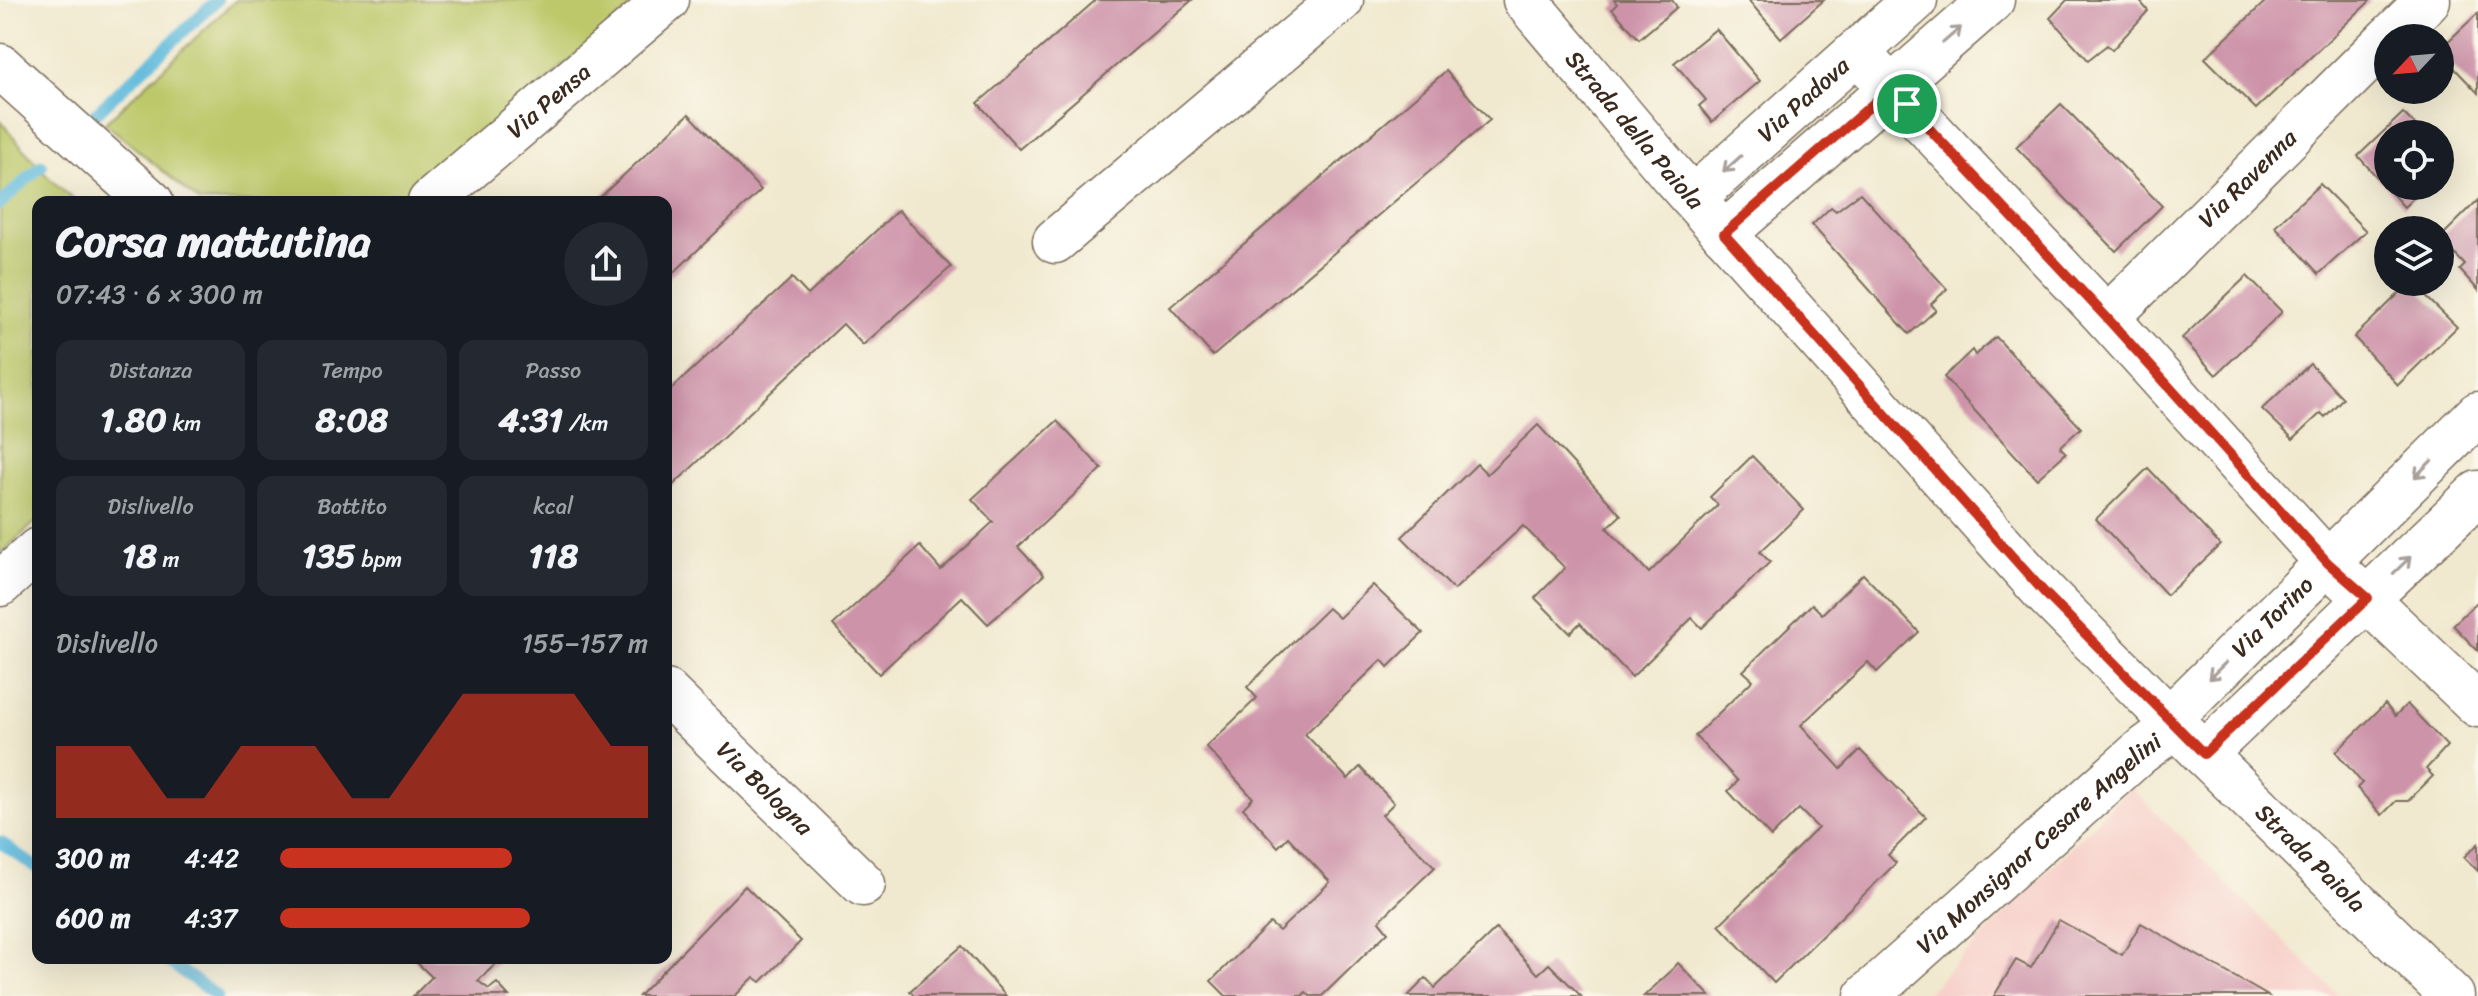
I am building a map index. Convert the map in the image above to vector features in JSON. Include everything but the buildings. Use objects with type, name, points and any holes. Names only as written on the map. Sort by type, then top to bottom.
[{"type":"street","name":"Via Pensa","points":[[437,196],[667,0]]},
{"type":"street","points":[[1055,241],[1341,0]]},
{"type":"street","name":"Strada della Paiola","points":[[1525,0],[1724,234],[2044,592],[2184,732]]},
{"type":"street","name":"Via Padova","points":[[1693,198],[1915,0]]},
{"type":"street","name":"Via Padova","points":[[1724,234],[1992,0]]},
{"type":"street","name":"Via Ravenna","points":[[2404,24],[2428,0]]},
{"type":"street","points":[[1857,52],[2107,318],[2328,563],[2478,705]]},
{"type":"street","name":"Via Ravenna","points":[[2107,318],[2374,54]]},
{"type":"street","points":[[0,66],[144,196]]},
{"type":"street","name":"Via Torino","points":[[2184,732],[2328,563],[2478,414]]},
{"type":"street","points":[[2184,732],[2368,598],[2478,493]]},
{"type":"street","points":[[0,584],[32,555]]},
{"type":"street","name":"Via Bologna","points":[[672,698],[863,884]]},
{"type":"street","name":"Via Monsignor Cesare Angelini","points":[[1867,996],[2139,753],[2184,732]]},
{"type":"street","name":"Strada Paiola","points":[[2184,732],[2452,996]]},
{"type":"shaded area","points":[[2130,787],[2339,996],[1924,996]]},
{"type":"green space","points":[[236,0],[640,0],[412,196],[193,196],[105,123]]},
{"type":"green space","points":[[0,121],[46,175],[69,196],[32,196],[32,525],[0,554]]},
{"type":"waterway","points":[[95,114],[217,0]]},
{"type":"waterway","points":[[0,204],[42,165]]},
{"type":"waterway","points":[[0,842],[32,865]]},
{"type":"waterway","points":[[172,964],[217,996]]},
{"type":"route","points":[[1891,88],[1907,104],[2107,318],[2328,563],[2368,598],[2204,754],[2044,592],[1724,234],[1891,88]]}]
